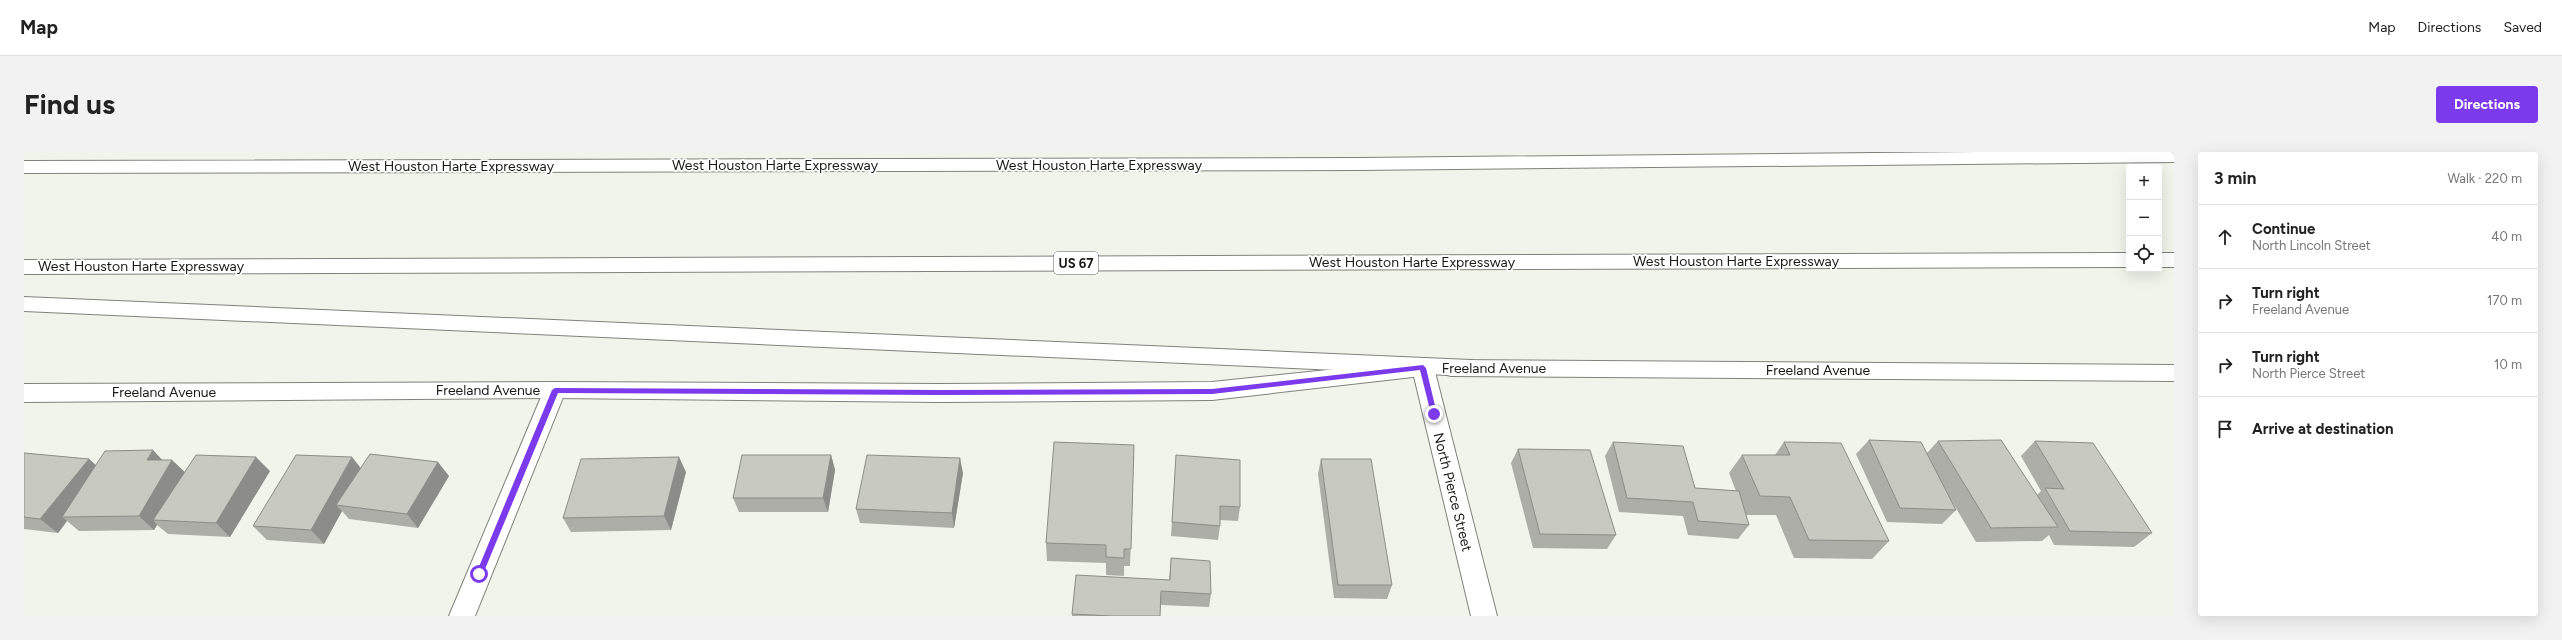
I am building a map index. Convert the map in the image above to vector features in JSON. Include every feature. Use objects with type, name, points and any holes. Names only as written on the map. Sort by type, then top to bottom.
[{"type":"main road","name":"West Houston Harte Expressway","points":[[24,167],[1350,164],[2174,156]]},
{"type":"main road","name":"West Houston Harte Expressway","points":[[24,267],[2126,260]]},
{"type":"main road","points":[[2162,260],[2174,260]]},
{"type":"main road","points":[[24,304],[1471,368]]},
{"type":"main road","name":"Freeland Avenue","points":[[24,393],[555,390],[940,393],[1212,391],[1423,368],[2174,372]]},
{"type":"main road","name":"North Pierce Street","points":[[1423,368],[1484,616]]},
{"type":"main road","points":[[462,616],[555,390]]},
{"type":"building","points":[[1869,440],[1921,442],[1956,510],[1900,508]]},
{"type":"building","points":[[2001,440],[2058,527],[1991,528],[1938,441]]},
{"type":"building","points":[[2035,441],[2093,443],[2152,533],[2070,531],[2045,488],[2064,489]]},
{"type":"building","points":[[1054,442],[1134,445],[1131,549],[1124,549],[1124,558],[1106,557],[1106,545],[1046,543]]},
{"type":"building","points":[[1613,442],[1683,446],[1695,488],[1739,491],[1749,525],[1698,521],[1693,502],[1627,498]]},
{"type":"building","points":[[1784,442],[1841,443],[1889,541],[1809,540],[1790,497],[1760,496],[1742,455],[1790,455]]},
{"type":"building","points":[[1518,449],[1590,450],[1616,535],[1540,534]]},
{"type":"building","points":[[153,450],[147,460],[172,460],[139,516],[62,517],[105,451]]},
{"type":"building","points":[[24,453],[89,459],[40,519],[24,517]]},
{"type":"building","points":[[370,454],[438,462],[407,514],[336,505]]},
{"type":"building","points":[[196,455],[256,457],[216,523],[153,520]]},
{"type":"building","points":[[296,455],[352,457],[311,530],[253,526]]},
{"type":"building","points":[[742,455],[831,455],[823,498],[733,498]]},
{"type":"building","points":[[867,455],[960,458],[952,513],[856,509]]},
{"type":"building","points":[[1176,455],[1240,460],[1240,507],[1220,506],[1220,526],[1172,522]]},
{"type":"building","points":[[679,457],[664,516],[563,518],[581,459]]},
{"type":"building","points":[[1321,459],[1371,459],[1392,585],[1338,585]]},
{"type":"building","points":[[1171,558],[1210,561],[1211,594],[1161,591],[1160,616],[1072,614],[1076,575],[1170,580]]},
{"type":"route","points":[[479,574],[555,390],[940,393],[1212,391],[1423,368],[1434,414]]}]
